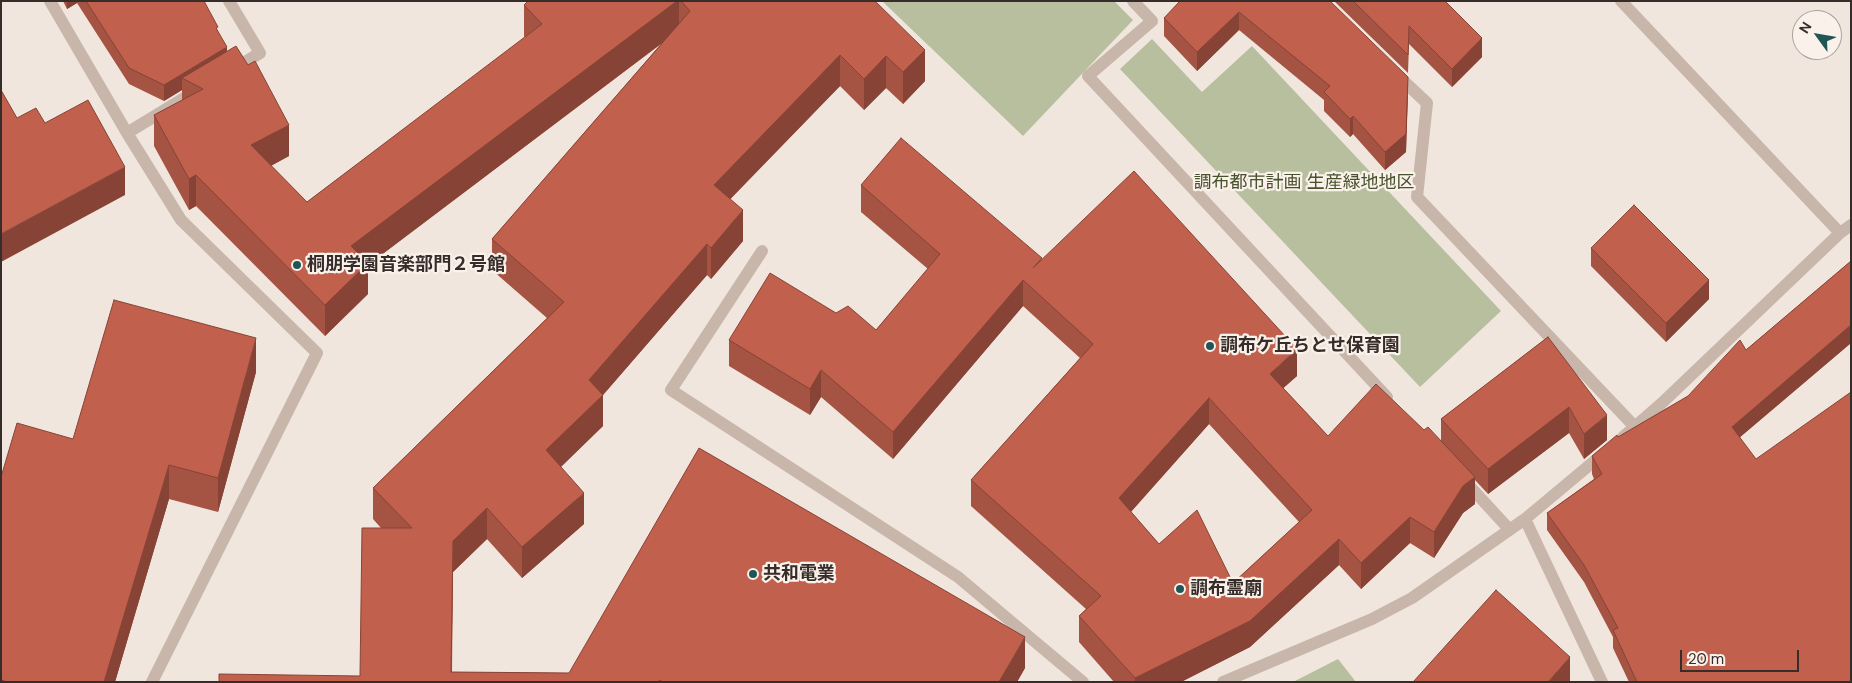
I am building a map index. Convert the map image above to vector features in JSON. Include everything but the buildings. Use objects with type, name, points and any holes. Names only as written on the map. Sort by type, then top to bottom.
[{"type":"street","points":[[50,1],[127,133],[181,220],[317,353],[152,682]]},
{"type":"street","points":[[127,133],[260,53],[229,1]]},
{"type":"street","points":[[1133,1],[1152,21],[1088,76],[1394,404]]},
{"type":"street","points":[[1621,1],[1840,233]]},
{"type":"street","points":[[1384,62],[1426,103],[1417,197],[1635,427]]},
{"type":"street","points":[[1223,682],[1372,619],[1412,598],[1525,519],[1635,427],[1840,233],[1851,225]]},
{"type":"street","points":[[762,251],[671,390],[958,577],[1084,682]]},
{"type":"street","points":[[1455,470],[1509,529]]},
{"type":"street","points":[[1525,519],[1602,682]]},
{"type":"green space","points":[[882,1],[1114,1],[1133,20],[1023,136]]},
{"type":"green space","name":"調布都市計画 生産緑地地区","points":[[1152,39],[1202,92],[1252,46],[1501,311],[1420,387],[1120,69]]},
{"type":"green space","points":[[1338,659],[1356,682],[1293,682]]},
{"type":"place","name":"桐朋学園音楽部門２号館","points":[[297,265]]},
{"type":"place","name":"調布ケ丘ちとせ保育園","points":[[1210,346]]},
{"type":"place","name":"共和電業","points":[[753,574]]},
{"type":"place","name":"調布霊廟","points":[[1180,589]]}]
